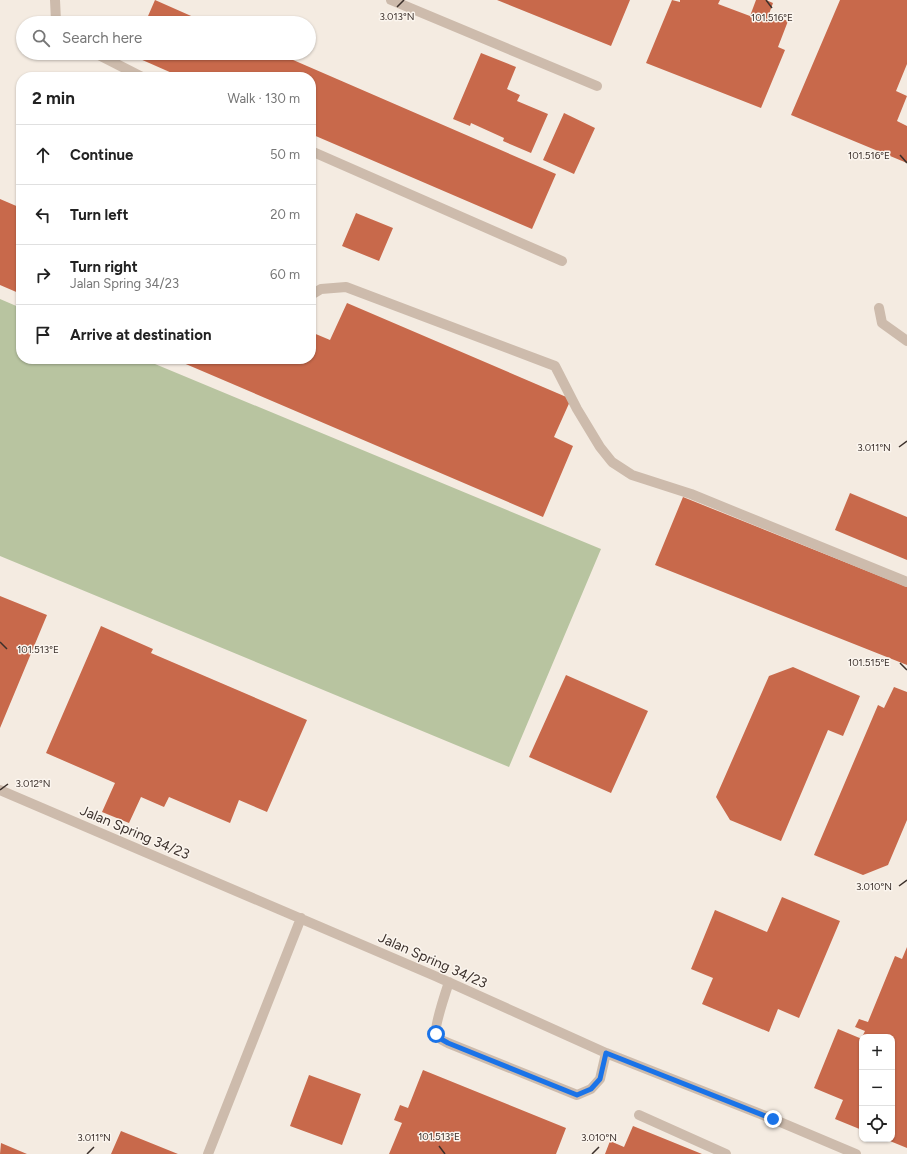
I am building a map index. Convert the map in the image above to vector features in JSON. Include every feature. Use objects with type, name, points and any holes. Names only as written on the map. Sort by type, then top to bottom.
[{"type":"lane","points":[[55,0],[56,16]]},
{"type":"lane","points":[[391,0],[597,86]]},
{"type":"lane","points":[[109,60],[132,72]]},
{"type":"lane","points":[[316,153],[562,261]]},
{"type":"lane","points":[[316,292],[321,289],[346,287],[555,366],[600,447],[612,462],[632,475],[691,494],[907,582]]},
{"type":"lane","points":[[879,308],[882,323],[907,341]]},
{"type":"lane","name":"Jalan Spring 34/23","points":[[0,790],[449,982],[606,1053],[773,1119],[856,1154]]},
{"type":"lane","points":[[208,1154],[300,918]]},
{"type":"lane","points":[[449,982],[436,1025],[436,1034],[448,1043],[577,1095],[591,1089],[600,1079],[606,1053]]},
{"type":"lane","points":[[639,1115],[726,1154]]},
{"type":"green space","points":[[0,299],[16,306],[16,364],[155,364],[601,549],[509,767],[0,556]]},
{"type":"building","points":[[155,0],[191,16],[148,16]]},
{"type":"building","points":[[497,0],[630,0],[611,46]]},
{"type":"building","points":[[672,0],[680,2],[680,0],[720,0],[718,4],[750,16],[756,0],[766,0],[773,3],[769,14],[788,21],[778,47],[785,50],[761,108],[646,63]]},
{"type":"building","points":[[840,0],[907,0],[907,64],[896,91],[907,96],[897,121],[907,126],[907,163],[791,115]]},
{"type":"building","points":[[481,53],[516,67],[507,89],[520,95],[517,101],[548,114],[531,153],[503,141],[504,138],[471,123],[470,126],[453,119]]},
{"type":"building","points":[[142,60],[293,60],[556,174],[532,229],[316,136],[316,72],[170,72]]},
{"type":"building","points":[[564,113],[595,128],[574,174],[543,160]]},
{"type":"building","points":[[0,199],[16,206],[16,292],[0,285]]},
{"type":"building","points":[[356,213],[393,228],[379,261],[342,246]]},
{"type":"building","points":[[347,303],[571,399],[554,437],[573,446],[543,517],[186,364],[316,364],[316,334],[330,340]]},
{"type":"building","points":[[850,493],[907,517],[907,560],[835,530]]},
{"type":"building","points":[[683,497],[907,587],[907,665],[655,565]]},
{"type":"building","points":[[0,596],[47,615],[0,728]]},
{"type":"building","points":[[101,626],[153,649],[151,653],[307,720],[267,812],[239,800],[230,823],[169,797],[164,807],[141,797],[129,823],[102,812],[115,783],[46,753]]},
{"type":"building","points":[[793,667],[860,696],[843,736],[828,730],[781,841],[730,820],[716,797],[769,676]]},
{"type":"building","points":[[566,675],[648,711],[611,793],[529,757]]},
{"type":"building","points":[[894,687],[907,692],[907,820],[888,865],[863,875],[814,855],[878,705],[884,708]]},
{"type":"building","points":[[782,897],[840,921],[799,1018],[778,1009],[769,1032],[702,1004],[713,978],[691,969],[715,910],[767,932]]},
{"type":"building","points":[[907,947],[907,1148],[892,1142],[895,1142],[895,1034],[864,1034],[865,1031],[855,1027],[859,1019],[868,1022],[895,956],[902,959]]},
{"type":"building","points":[[838,1029],[859,1038],[859,1129],[835,1119],[843,1100],[814,1088]]},
{"type":"building","points":[[423,1070],[566,1128],[556,1154],[389,1154],[402,1123],[394,1120],[400,1105],[408,1108]]},
{"type":"building","points":[[309,1075],[361,1094],[342,1145],[290,1126]]},
{"type":"building","points":[[633,1126],[702,1154],[605,1154],[610,1141],[624,1147]]},
{"type":"building","points":[[121,1131],[178,1154],[111,1154]]},
{"type":"building","points":[[1,1143],[27,1154],[0,1154]]},
{"type":"route","points":[[436,1034],[448,1043],[577,1095],[591,1089],[600,1079],[606,1053],[773,1119]]}]
